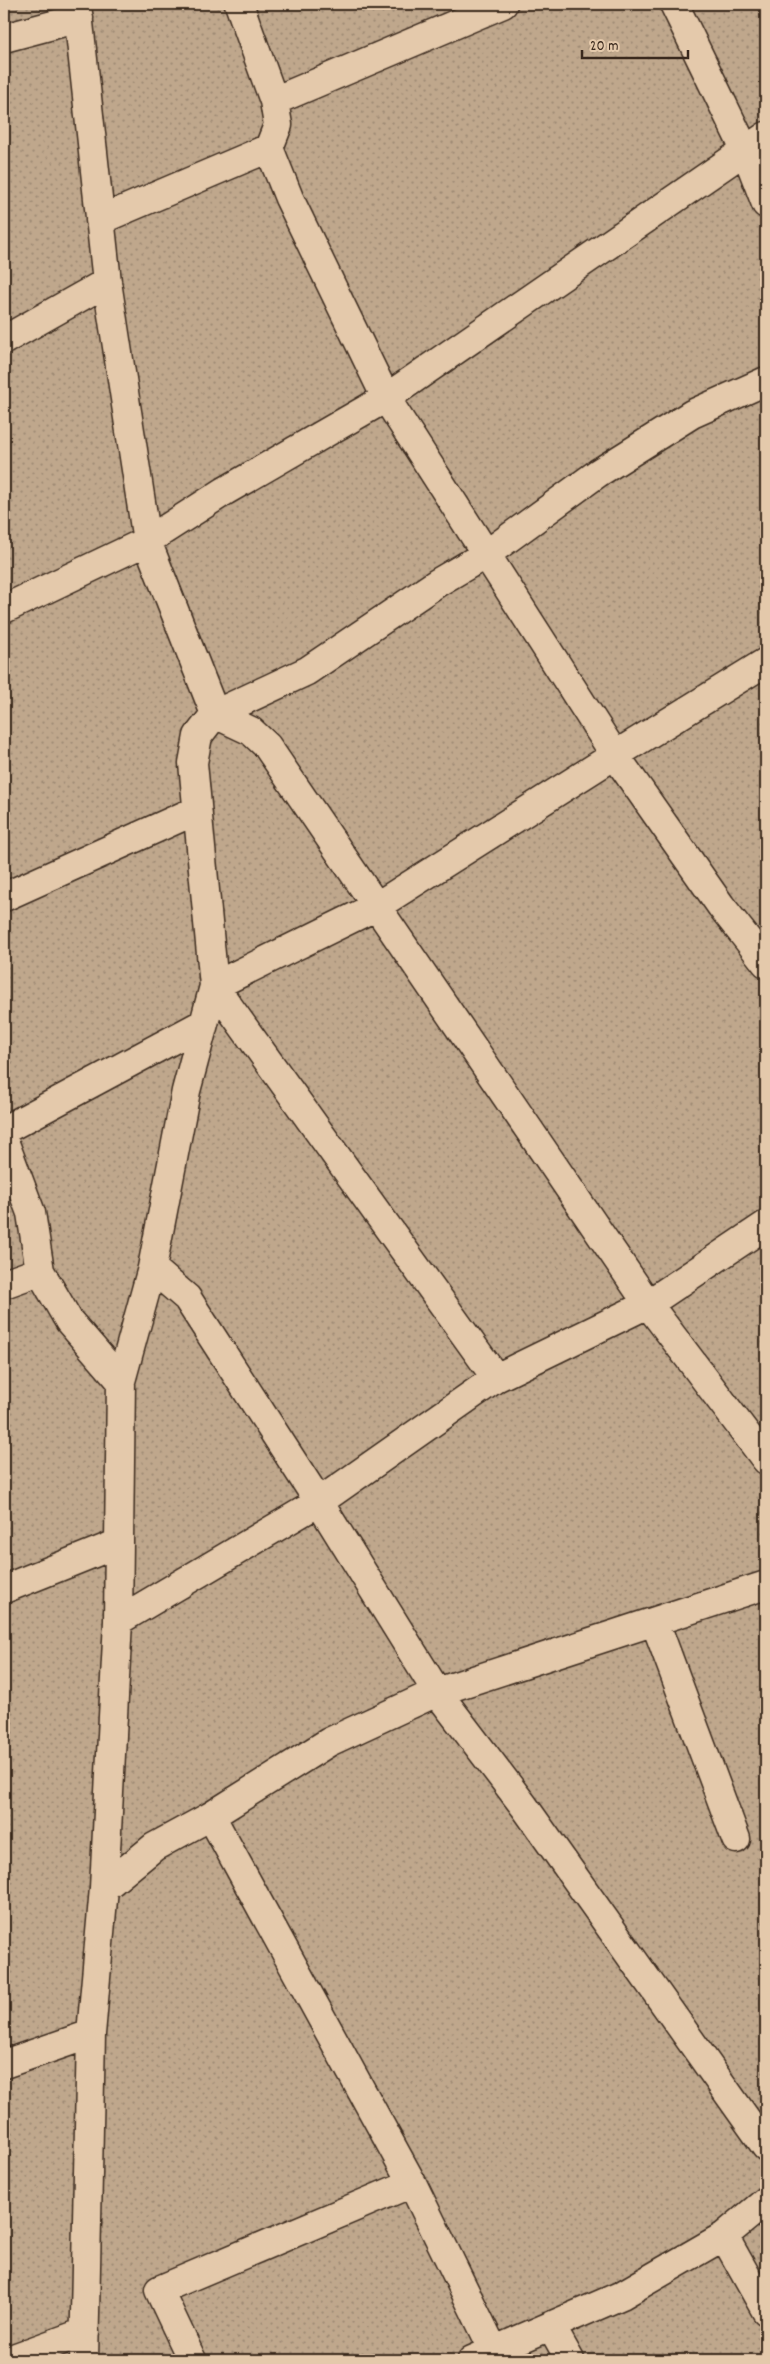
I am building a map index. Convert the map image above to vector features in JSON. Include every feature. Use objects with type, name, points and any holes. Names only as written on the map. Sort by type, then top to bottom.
[{"type":"street","points":[[239,4],[274,101],[278,125],[269,148],[289,198],[386,398],[488,553],[615,754],[721,906],[766,963]]},
{"type":"street","points":[[274,101],[502,4]]},
{"type":"street","points":[[674,4],[756,144],[766,204]]},
{"type":"street","points":[[4,38],[78,11],[107,282],[147,541],[215,714],[251,731],[267,746],[648,1304],[766,1460]]},
{"type":"street","points":[[4,609],[147,541],[225,492],[386,398],[756,144]]},
{"type":"street","points":[[100,220],[269,148]]},
{"type":"street","points":[[4,340],[107,282]]},
{"type":"street","points":[[84,2360],[91,2034],[104,1888],[118,1621],[121,1381],[152,1268],[186,1091],[214,986],[193,763],[198,736],[215,714],[307,671],[437,584],[488,553],[598,473],[692,414],[766,382]]},
{"type":"street","points":[[214,986],[377,906],[615,754],[766,662]]},
{"type":"street","points":[[4,897],[197,810]]},
{"type":"street","points":[[214,986],[496,1378]]},
{"type":"street","points":[[4,1130],[204,1024]]},
{"type":"street","points":[[4,1141],[32,1213],[40,1271],[69,1321],[121,1381]]},
{"type":"street","points":[[118,1621],[319,1502],[496,1378],[648,1304],[766,1225]]},
{"type":"street","points":[[152,1268],[187,1298],[319,1502],[436,1692],[524,1806],[766,2147]]},
{"type":"street","points":[[4,1284],[40,1271]]},
{"type":"street","points":[[4,1589],[119,1542]]},
{"type":"street","points":[[104,1888],[154,1847],[211,1816],[329,1742],[436,1692],[766,1585]]},
{"type":"street","points":[[655,1622],[736,1839]]},
{"type":"street","points":[[211,1816],[412,2183],[483,2355],[622,2295],[724,2236],[766,2201]]},
{"type":"street","points":[[4,2064],[91,2034]]},
{"type":"street","points":[[192,2360],[159,2290],[412,2183]]},
{"type":"street","points":[[724,2236],[766,2311]]},
{"type":"street","points":[[551,2326],[570,2360]]},
{"type":"street","points":[[8,2360],[85,2332]]},
{"type":"shaded area","points":[[4,4],[766,4],[766,2360],[4,2360]]}]
